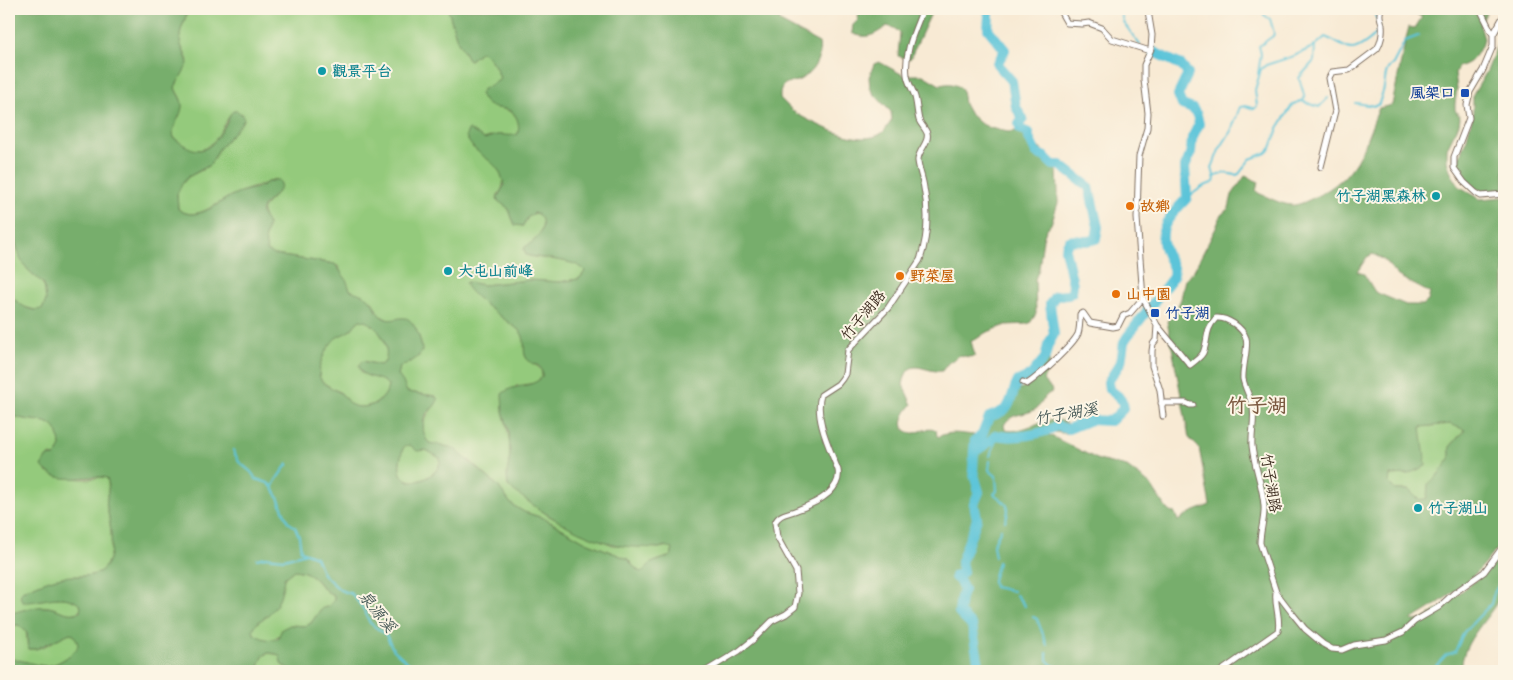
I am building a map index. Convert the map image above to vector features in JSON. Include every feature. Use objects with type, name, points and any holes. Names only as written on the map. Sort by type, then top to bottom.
[{"type":"street","name":"竹子湖路","points":[[706,671],[739,651],[772,621],[795,607],[798,593],[796,571],[777,537],[775,523],[779,517],[818,500],[834,488],[838,482],[838,470],[822,427],[821,395],[838,384],[842,379],[845,374],[848,350],[888,308],[920,260],[923,251],[927,233],[928,214],[918,155],[927,140],[927,134],[920,122],[908,76],[907,58],[914,30],[923,9]]},
{"type":"street","points":[[1059,9],[1067,23],[1089,23],[1102,28],[1112,39],[1150,51]]},
{"type":"street","name":"竹子湖路","points":[[1149,9],[1152,35],[1150,51],[1144,65],[1148,113],[1147,128],[1139,156],[1137,218],[1143,298],[1157,325],[1190,365],[1203,352],[1206,334],[1216,318],[1223,318],[1235,324],[1247,340],[1243,377],[1253,408],[1252,444],[1264,505],[1264,521],[1260,543],[1276,592],[1304,629],[1332,649],[1342,650],[1354,645],[1386,640],[1403,632],[1415,621],[1439,607],[1454,593],[1484,572],[1504,545]]},
{"type":"street","points":[[1321,167],[1335,111],[1329,83],[1330,74],[1336,71],[1349,70],[1377,50],[1380,45],[1383,27],[1379,17],[1381,9]]},
{"type":"street","points":[[1480,9],[1493,35],[1493,46],[1483,70],[1470,92],[1467,105],[1469,118],[1454,157],[1454,168],[1464,182],[1481,196],[1504,194]]},
{"type":"street","points":[[1493,35],[1504,14],[1504,9]]},
{"type":"street","points":[[1023,382],[1027,384],[1036,378],[1074,340],[1079,331],[1080,314],[1083,313],[1090,323],[1118,326],[1123,316],[1130,313],[1143,298]]},
{"type":"street","points":[[1157,325],[1156,340],[1152,351],[1152,366],[1160,390],[1163,416]]},
{"type":"street","points":[[1162,403],[1186,403],[1193,405]]},
{"type":"street","points":[[1222,671],[1278,631],[1280,624],[1275,599],[1276,592]]},
{"type":"green space","points":[[9,9],[187,9],[180,33],[180,41],[188,64],[175,87],[182,107],[173,130],[174,138],[191,148],[204,149],[215,141],[233,111],[239,112],[244,120],[219,149],[210,165],[188,177],[182,184],[177,194],[178,209],[185,213],[200,213],[238,193],[279,180],[281,184],[280,189],[266,203],[262,210],[268,225],[265,238],[267,251],[275,255],[335,264],[346,279],[350,290],[369,299],[378,314],[385,319],[405,318],[412,322],[419,337],[422,351],[415,359],[400,367],[398,375],[407,392],[434,396],[438,399],[426,415],[423,423],[424,432],[429,443],[456,450],[498,486],[511,504],[524,512],[543,518],[586,542],[628,559],[640,572],[651,563],[671,556],[673,549],[665,546],[659,548],[624,546],[599,540],[558,521],[508,486],[509,431],[503,411],[502,394],[511,388],[538,381],[542,377],[542,372],[540,367],[525,356],[524,339],[520,331],[480,301],[467,288],[465,283],[483,285],[529,280],[560,282],[578,279],[585,271],[574,264],[526,255],[524,249],[540,233],[542,219],[538,214],[534,213],[528,217],[523,226],[515,225],[508,208],[498,201],[497,198],[504,186],[502,176],[493,164],[470,144],[466,136],[468,130],[484,139],[497,135],[515,135],[518,134],[518,121],[511,111],[495,108],[483,99],[480,94],[482,90],[500,79],[498,72],[483,52],[480,52],[470,60],[468,59],[457,40],[448,9],[786,9],[779,20],[780,22],[819,43],[820,49],[815,66],[807,75],[782,87],[780,98],[797,114],[827,129],[851,136],[863,138],[873,137],[882,133],[892,120],[891,112],[870,88],[869,77],[874,64],[879,62],[903,75],[923,75],[940,85],[952,84],[959,87],[962,89],[964,104],[969,113],[980,123],[990,128],[1008,132],[1018,131],[1025,133],[1053,159],[1057,170],[1058,203],[1051,224],[1046,230],[1043,239],[1039,269],[1035,279],[1036,314],[1030,323],[1006,325],[971,341],[975,356],[960,355],[948,363],[942,371],[918,367],[913,367],[909,370],[903,385],[912,405],[904,416],[902,425],[904,428],[912,433],[928,429],[936,430],[938,437],[949,433],[981,435],[988,416],[1006,407],[1013,391],[1026,386],[1037,370],[1046,361],[1049,361],[1050,365],[1043,380],[1051,388],[1052,392],[1047,395],[1036,409],[1010,418],[1004,425],[1005,430],[1022,429],[1050,420],[1066,423],[1072,430],[1071,432],[1050,432],[1049,435],[1099,460],[1127,467],[1150,484],[1166,508],[1170,512],[1175,513],[1178,521],[1190,513],[1210,505],[1199,448],[1189,438],[1167,321],[1174,315],[1181,299],[1185,279],[1193,272],[1221,215],[1229,208],[1232,195],[1245,176],[1259,182],[1256,190],[1258,193],[1287,204],[1302,203],[1328,190],[1340,181],[1356,161],[1379,108],[1392,105],[1409,27],[1415,28],[1422,17],[1406,9],[1488,9],[1480,25],[1484,39],[1475,57],[1458,67],[1455,73],[1457,88],[1455,110],[1460,117],[1459,124],[1447,148],[1447,161],[1451,173],[1459,186],[1480,199],[1504,197],[1504,541],[1467,581],[1438,603],[1412,619],[1412,621],[1423,620],[1440,608],[1484,574],[1504,553],[1505,584],[1493,609],[1466,649],[1462,671],[294,671],[282,665],[279,655],[269,653],[264,656],[258,671],[9,671],[9,659],[47,666],[62,661],[76,649],[77,641],[74,635],[70,633],[36,649],[28,649],[27,633],[19,625],[9,625],[9,614],[40,607],[50,607],[66,613],[80,612],[81,606],[75,601],[68,599],[53,598],[23,602],[20,597],[22,591],[47,581],[67,576],[97,573],[104,568],[108,561],[111,534],[107,504],[107,478],[65,478],[49,473],[42,466],[46,457],[55,456],[60,449],[56,429],[44,422],[18,418],[9,414],[9,295],[24,307],[33,310],[43,308],[46,300],[44,284],[28,270],[21,260],[12,231],[12,220],[9,215]],"holes":[[[1373,254],[1384,260],[1398,276],[1430,293],[1428,301],[1423,305],[1406,305],[1375,292],[1364,274],[1357,272],[1367,257]],[[360,320],[372,325],[382,336],[386,349],[385,362],[380,365],[362,361],[359,366],[360,370],[367,376],[385,382],[388,385],[387,391],[381,400],[366,407],[352,405],[342,394],[327,386],[319,375],[323,358],[329,346],[336,338],[351,330]],[[1450,424],[1465,430],[1450,447],[1450,459],[1434,480],[1428,484],[1427,498],[1420,501],[1409,490],[1395,490],[1389,483],[1390,475],[1408,474],[1426,466],[1421,427]],[[410,445],[417,451],[426,450],[440,458],[435,472],[420,481],[405,479],[400,472],[400,461],[404,446]],[[294,570],[302,571],[312,576],[334,596],[334,600],[329,606],[321,609],[311,623],[306,626],[290,625],[282,629],[278,638],[268,639],[254,634],[253,629],[274,609],[280,596],[284,578]]]},
{"type":"green space","points":[[187,9],[448,9],[457,40],[468,59],[470,60],[480,52],[483,52],[498,72],[500,79],[493,85],[493,107],[510,111],[519,122],[518,135],[509,137],[497,135],[484,139],[480,137],[472,147],[492,162],[501,175],[503,181],[502,189],[497,196],[508,208],[515,225],[523,226],[528,217],[535,213],[541,216],[540,233],[531,244],[525,247],[526,255],[574,264],[585,271],[578,279],[559,282],[529,280],[483,285],[466,282],[502,317],[521,332],[524,338],[525,355],[529,361],[540,368],[542,373],[542,377],[535,383],[516,386],[503,411],[510,446],[508,486],[549,516],[582,533],[613,545],[659,548],[669,546],[673,549],[671,556],[656,561],[640,572],[628,559],[586,542],[543,518],[524,512],[511,504],[498,486],[469,460],[429,443],[423,433],[423,428],[428,414],[435,405],[436,396],[407,392],[398,375],[400,367],[415,359],[421,353],[419,336],[379,315],[372,301],[350,290],[338,266],[330,263],[275,255],[267,250],[264,239],[268,226],[263,216],[263,211],[267,203],[280,189],[281,184],[274,179],[233,195],[199,213],[185,213],[178,209],[177,194],[182,184],[188,177],[204,169],[213,160],[219,149],[244,120],[242,114],[234,111],[215,140],[201,150],[185,146],[175,139],[173,132],[181,101],[175,87],[188,61],[180,41],[181,29]]},
{"type":"green space","points":[[859,9],[933,9],[910,59],[898,56],[900,33],[894,28],[887,26],[874,34],[866,36],[852,33],[853,25],[858,20]]},
{"type":"green space","points":[[1504,19],[1504,191],[1484,192],[1475,188],[1458,169],[1457,162],[1467,138],[1473,114],[1473,95],[1487,71],[1497,45],[1499,29]]},
{"type":"green space","points":[[9,215],[12,223],[13,237],[24,263],[46,290],[45,305],[39,311],[24,307],[9,295]]},
{"type":"green space","points":[[360,320],[372,325],[377,330],[382,336],[386,349],[385,362],[380,365],[364,361],[361,373],[388,383],[388,389],[385,395],[376,403],[357,407],[351,405],[341,393],[323,382],[319,376],[319,370],[322,358],[332,341],[351,330]]},
{"type":"green space","points":[[9,414],[19,418],[51,424],[56,429],[60,449],[55,456],[50,455],[46,472],[76,479],[107,478],[107,504],[111,544],[108,561],[104,568],[93,575],[58,578],[22,591],[34,601],[52,598],[70,599],[81,606],[81,609],[77,612],[69,613],[43,607],[9,614]]},
{"type":"green space","points":[[1450,424],[1465,429],[1450,447],[1450,459],[1434,480],[1427,498],[1420,501],[1409,490],[1395,490],[1388,483],[1390,475],[1408,474],[1421,427]]},
{"type":"green space","points":[[412,445],[418,450],[426,450],[440,458],[435,472],[420,480],[412,481],[405,478],[400,472],[400,461],[404,446]]},
{"type":"green space","points":[[294,570],[302,571],[312,576],[334,596],[334,600],[329,606],[321,609],[311,623],[306,626],[290,625],[270,640],[260,638],[254,634],[253,629],[257,623],[274,609],[280,596],[284,578]]},
{"type":"green space","points":[[9,625],[24,628],[28,649],[45,646],[70,633],[77,639],[78,649],[64,660],[53,665],[41,667],[9,659]]},
{"type":"green space","points":[[269,653],[279,655],[282,665],[294,671],[258,671],[263,658]]},
{"type":"waterway","points":[[974,452],[975,440],[982,435],[989,417],[998,414],[1007,407],[1018,381],[1031,375],[1045,358],[1048,345],[1054,334],[1050,304],[1055,296],[1068,295],[1072,292],[1073,284],[1065,249],[1069,241],[1096,239],[1098,227],[1089,187],[1060,165],[1053,165],[1045,157],[1036,153],[1029,138],[1029,133],[1020,129],[1019,124],[1023,119],[1016,107],[1012,81],[997,64],[1005,50],[988,29],[988,9]]},
{"type":"waterway","points":[[1120,9],[1123,22],[1140,45]]},
{"type":"waterway","points":[[1258,74],[1261,54],[1259,46],[1273,36],[1274,33],[1270,19],[1264,15],[1262,9]]},
{"type":"waterway","points":[[1187,198],[1202,187],[1214,182],[1212,168],[1219,150],[1231,131],[1240,107],[1246,106],[1254,109],[1257,106],[1255,90],[1261,69],[1266,65],[1294,56],[1315,46],[1325,37],[1351,49],[1363,45],[1378,31],[1379,24],[1374,13],[1377,9]]},
{"type":"waterway","points":[[1355,103],[1375,106],[1379,104],[1388,69],[1393,64],[1405,41],[1418,36]]},
{"type":"waterway","points":[[1302,101],[1305,98],[1299,78],[1314,61],[1315,46]]},
{"type":"waterway","name":"竹子湖溪","points":[[980,671],[972,626],[959,613],[964,590],[959,580],[955,577],[963,572],[961,562],[977,519],[974,504],[979,492],[973,471],[974,452],[996,435],[1010,437],[1027,435],[1043,432],[1056,426],[1068,429],[1090,420],[1111,421],[1123,409],[1123,403],[1109,389],[1108,382],[1121,362],[1124,342],[1173,277],[1173,268],[1164,245],[1163,230],[1170,217],[1187,198],[1185,167],[1191,153],[1192,138],[1199,124],[1193,109],[1182,105],[1178,95],[1188,74],[1181,65],[1154,52]]},
{"type":"waterway","points":[[1214,177],[1224,173],[1239,174],[1250,159],[1266,153],[1271,148],[1278,128],[1293,104],[1302,101],[1319,107],[1328,98]]},
{"type":"waterway","points":[[990,456],[998,435]]},
{"type":"waterway","name":"泉源溪","points":[[233,450],[239,462],[256,479],[268,483],[272,487],[288,522],[295,527],[299,536],[301,551],[316,557],[323,574],[340,590],[352,594],[364,610],[370,623],[386,635],[393,649],[407,662],[424,671]]},
{"type":"waterway","points":[[990,461],[989,470],[996,476],[997,491],[994,494],[1008,508],[1005,521]]},
{"type":"waterway","points":[[273,486],[288,464]]},
{"type":"waterway","points":[[995,557],[993,545],[1001,529]]},
{"type":"waterway","points":[[257,559],[265,557],[284,559],[306,553]]},
{"type":"waterway","points":[[998,562],[993,580],[994,587],[1013,591]]},
{"type":"waterway","points":[[1431,671],[1446,655],[1455,652],[1464,632],[1491,604],[1494,593],[1504,576]]},
{"type":"waterway","points":[[1016,595],[1025,606]]},
{"type":"waterway","points":[[1033,617],[1037,619],[1047,645]]},
{"type":"waterway","points":[[1047,653],[1047,660],[1052,665],[1058,667]]},
{"type":"place","name":"觀景平台","points":[[322,71]]},
{"type":"place","name":"風架口","points":[[1465,93]]},
{"type":"place","name":"竹子湖黑森林","points":[[1436,196]]},
{"type":"place","name":"故鄉","points":[[1130,206]]},
{"type":"place","name":"大屯山前峰","points":[[448,271]]},
{"type":"place","name":"野菜屋","points":[[900,276]]},
{"type":"place","name":"山中園","points":[[1116,294]]},
{"type":"place","name":"竹子湖","points":[[1155,313]]},
{"type":"place","name":"竹子湖山","points":[[1418,508]]},
{"type":"district","name":"竹子湖","points":[[1257,405]]}]
